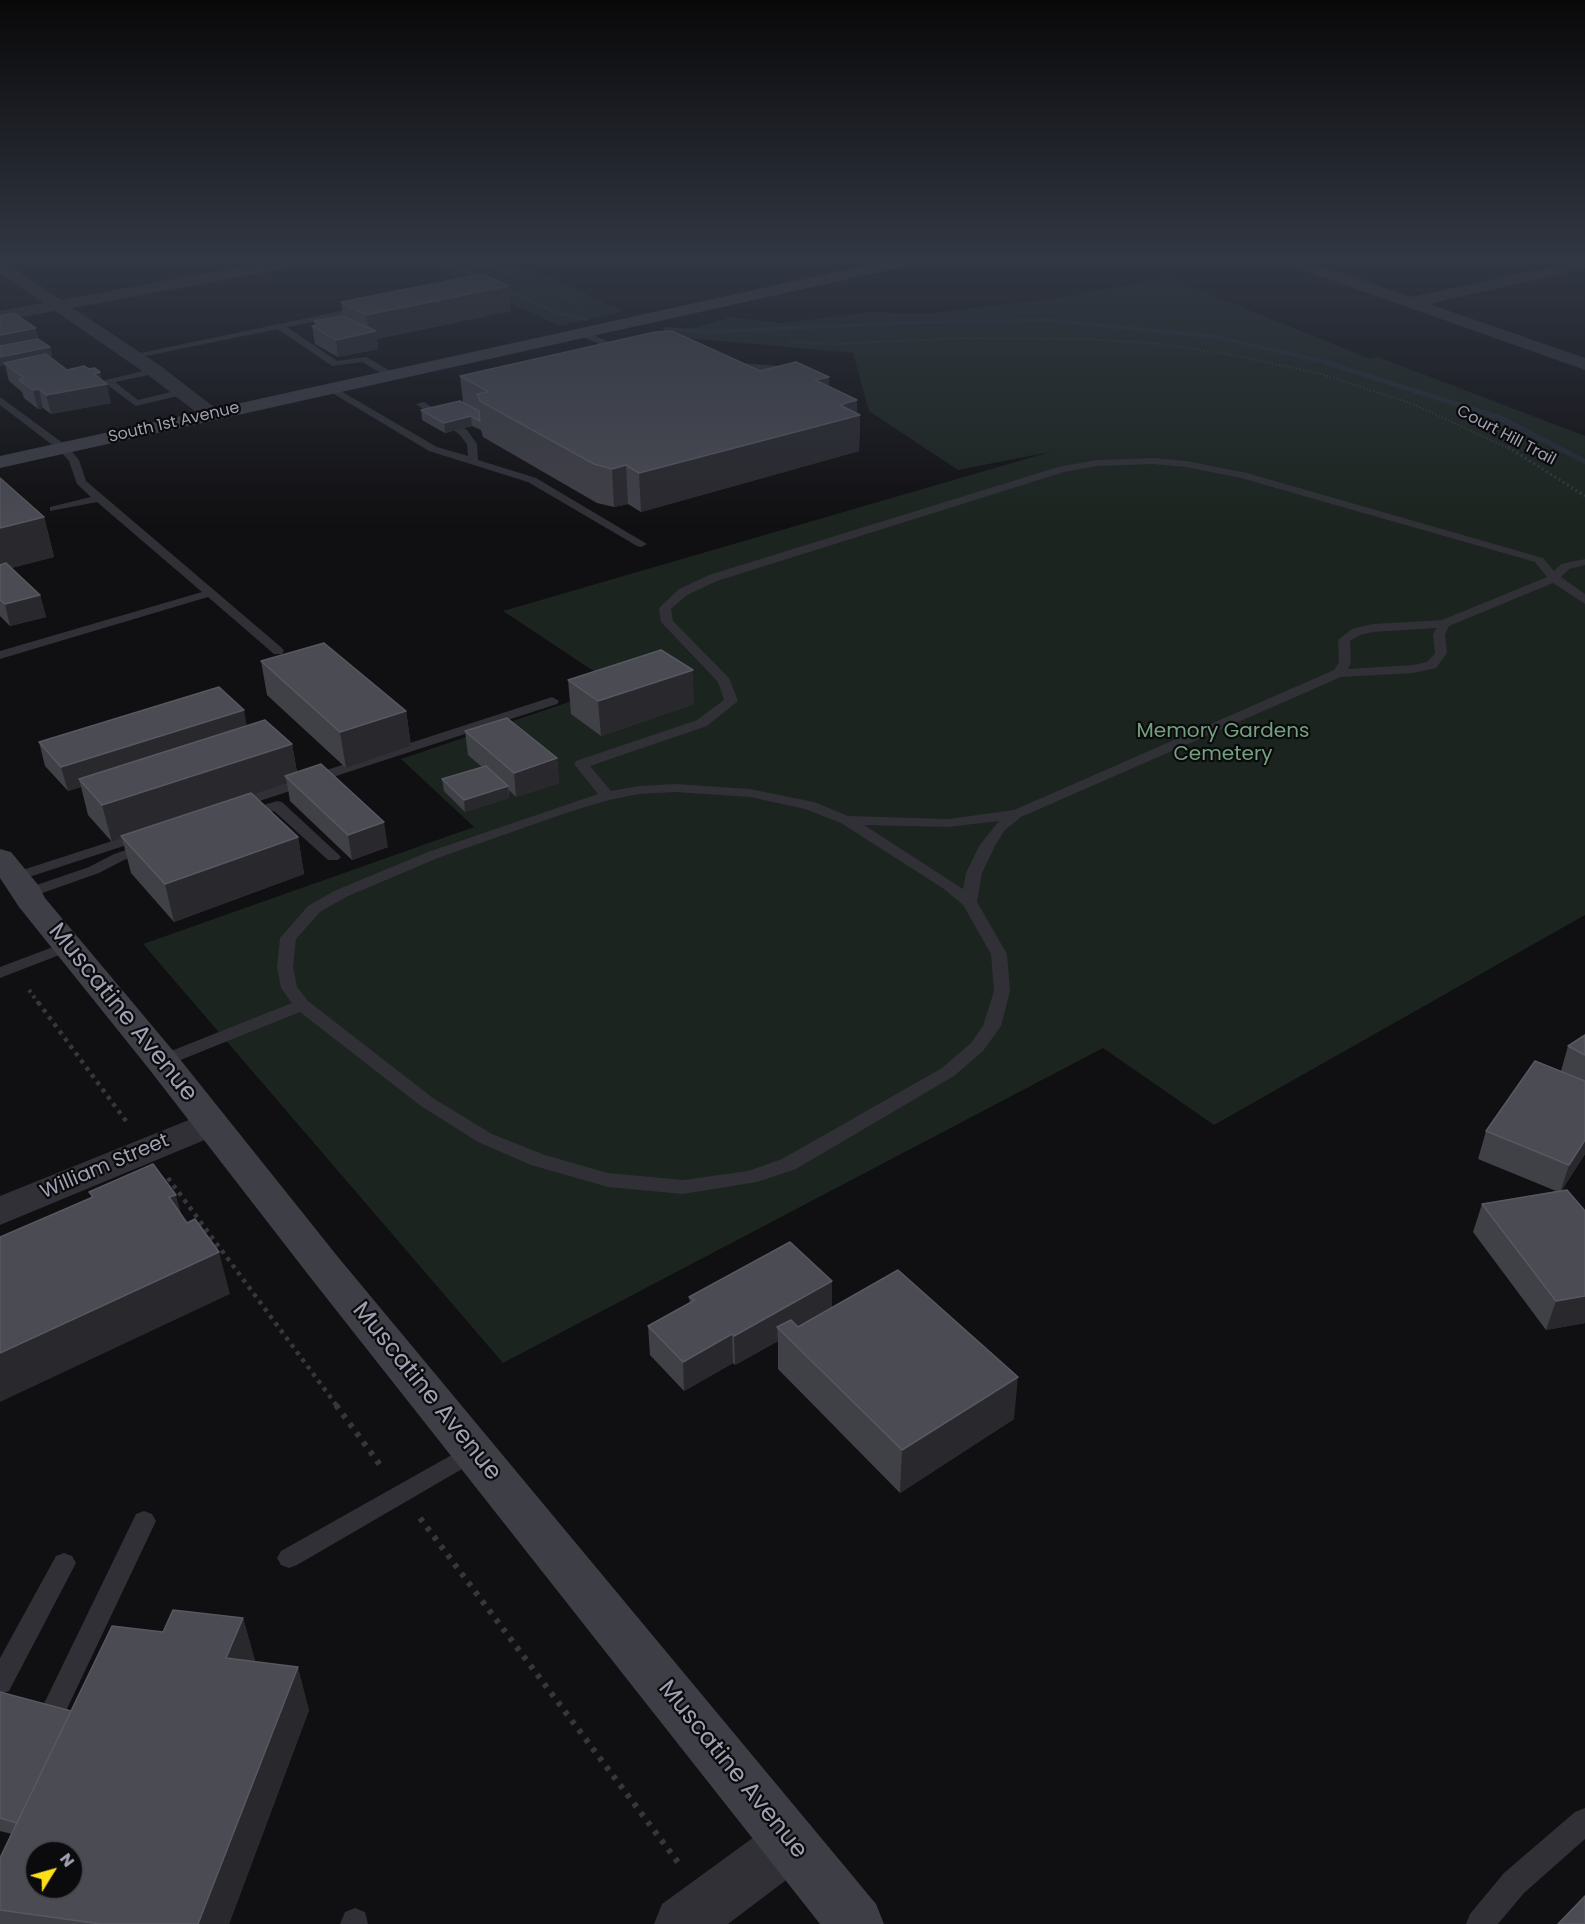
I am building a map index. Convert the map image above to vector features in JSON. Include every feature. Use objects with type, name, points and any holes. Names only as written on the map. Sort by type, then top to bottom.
[{"type":"main road","name":"South 1st Avenue","points":[[0,462],[505,350]]},
{"type":"main road","name":"Muscatine Avenue","points":[[14,876],[30,900],[162,1061],[473,1452],[856,1924]]},
{"type":"street","points":[[122,350],[155,371],[212,415]]},
{"type":"street","points":[[1544,350],[1585,364]]},
{"type":"street","name":"William Street","points":[[0,1211],[211,1123]]},
{"type":"street","points":[[695,1915],[791,1843]]},
{"type":"lane","points":[[131,356],[162,350]]},
{"type":"lane","points":[[314,350],[335,364],[363,359],[391,375]]},
{"type":"lane","points":[[621,350],[633,355]]},
{"type":"lane","points":[[720,364],[790,370]]},
{"type":"lane","points":[[155,371],[107,381],[136,403],[183,392]]},
{"type":"lane","points":[[332,388],[433,449],[532,480],[641,544]]},
{"type":"lane","points":[[1,400],[63,448],[74,460],[81,482],[278,651]]},
{"type":"lane","points":[[421,404],[463,432],[472,444],[473,462]]},
{"type":"lane","points":[[607,796],[581,764],[702,723],[731,701],[724,681],[667,622],[665,608],[683,592],[713,578],[1062,469],[1097,463],[1153,461],[1186,464],[1243,475],[1539,560],[1554,578],[1585,600]]},
{"type":"lane","points":[[54,508],[99,498]]},
{"type":"lane","points":[[1339,673],[1345,662],[1344,640],[1356,632],[1373,628],[1444,624],[1554,578],[1565,566],[1585,562]]},
{"type":"lane","points":[[0,655],[210,594]]},
{"type":"lane","points":[[969,902],[974,873],[987,846],[999,828],[1017,814],[1339,673],[1413,669],[1431,665],[1441,652],[1439,635],[1444,624]]},
{"type":"lane","points":[[219,810],[552,700]]},
{"type":"lane","points":[[675,788],[738,792],[809,805],[846,820],[950,886],[969,902],[999,954],[1002,991],[992,1026],[977,1047],[948,1072],[789,1164],[750,1177],[683,1187],[608,1180],[538,1160],[485,1138],[427,1102],[302,1005],[289,988],[285,967],[288,938],[314,909],[340,894],[433,855],[564,808],[607,796],[639,790],[675,788]]},
{"type":"lane","points":[[232,820],[277,805],[333,857]]},
{"type":"lane","points":[[846,820],[948,823],[1017,814]]},
{"type":"lane","points":[[14,876],[94,870],[158,837]]},
{"type":"lane","points":[[7,971],[69,946]]},
{"type":"lane","points":[[162,1061],[302,1005]]},
{"type":"lane","points":[[289,1558],[473,1452]]},
{"type":"lane","points":[[36,1748],[144,1521]]},
{"type":"lane","points":[[0,1683],[64,1563]]},
{"type":"lane","points":[[1480,1924],[1514,1883],[1585,1821]]},
{"type":"path","name":"Court Hill Trail","points":[[1199,350],[1321,374],[1413,404],[1497,441],[1566,482],[1585,496]]},
{"type":"path","points":[[7,971],[147,1150],[401,1494],[695,1915]]},
{"type":"green space","name":"Memory Gardens Cemetery","points":[[817,350],[1347,350],[1370,359],[1378,357],[1585,436],[1585,915],[1214,1125],[1103,1048],[503,1363],[143,944],[474,827],[401,759],[616,686],[503,611],[1050,452],[958,470],[869,411],[853,353]]},
{"type":"building","points":[[0,350],[36,350],[0,357]]},
{"type":"building","points":[[576,350],[713,350],[760,371],[796,362],[829,377],[815,380],[857,400],[840,405],[860,415],[639,473],[626,465],[612,469],[594,464],[480,401],[477,394],[489,392],[460,376]]},
{"type":"building","points":[[46,354],[67,370],[84,366],[89,369],[95,368],[100,372],[94,374],[107,384],[46,395],[39,389],[33,390],[19,380],[24,378],[4,363]]},
{"type":"building","points":[[460,401],[479,411],[480,421],[471,416],[444,423],[421,410]]},
{"type":"building","points":[[0,478],[44,517],[0,528]]},
{"type":"building","points":[[6,563],[40,595],[5,604],[0,600],[0,565]]},
{"type":"building","points":[[324,643],[406,711],[340,732],[261,661]]},
{"type":"building","points":[[661,650],[693,670],[598,701],[568,680]]},
{"type":"building","points":[[219,687],[244,710],[61,767],[39,742]]},
{"type":"building","points":[[507,718],[557,758],[514,773],[465,731]]},
{"type":"building","points":[[265,720],[292,744],[102,805],[79,779]]},
{"type":"building","points":[[321,764],[384,822],[348,835],[285,776]]},
{"type":"building","points":[[486,766],[508,786],[464,800],[442,779]]},
{"type":"building","points":[[251,793],[298,837],[165,884],[121,836]]},
{"type":"building","points":[[1585,1035],[1585,1055],[1568,1046]]},
{"type":"building","points":[[1535,1061],[1585,1081],[1585,1140],[1569,1165],[1486,1131]]},
{"type":"building","points":[[153,1164],[176,1195],[169,1197],[187,1223],[195,1219],[219,1252],[0,1353],[0,1237],[93,1197],[89,1192]]},
{"type":"building","points":[[1567,1190],[1585,1211],[1585,1296],[1556,1301],[1482,1204]]},
{"type":"building","points":[[790,1242],[832,1281],[683,1362],[648,1326],[695,1300],[689,1297]]},
{"type":"building","points":[[898,1270],[1018,1377],[902,1450],[777,1327],[791,1320],[798,1327]]},
{"type":"building","points":[[173,1610],[243,1618],[226,1658],[298,1667],[198,1924],[101,1924],[0,1910],[0,1858],[112,1626],[163,1632]]},
{"type":"building","points":[[0,1692],[71,1711],[17,1823],[0,1818]]},
{"type":"building","points":[[1585,1896],[1585,1924],[1558,1924]]},
{"type":"waterway","points":[[1273,350],[1323,361],[1500,418],[1585,462]]}]
